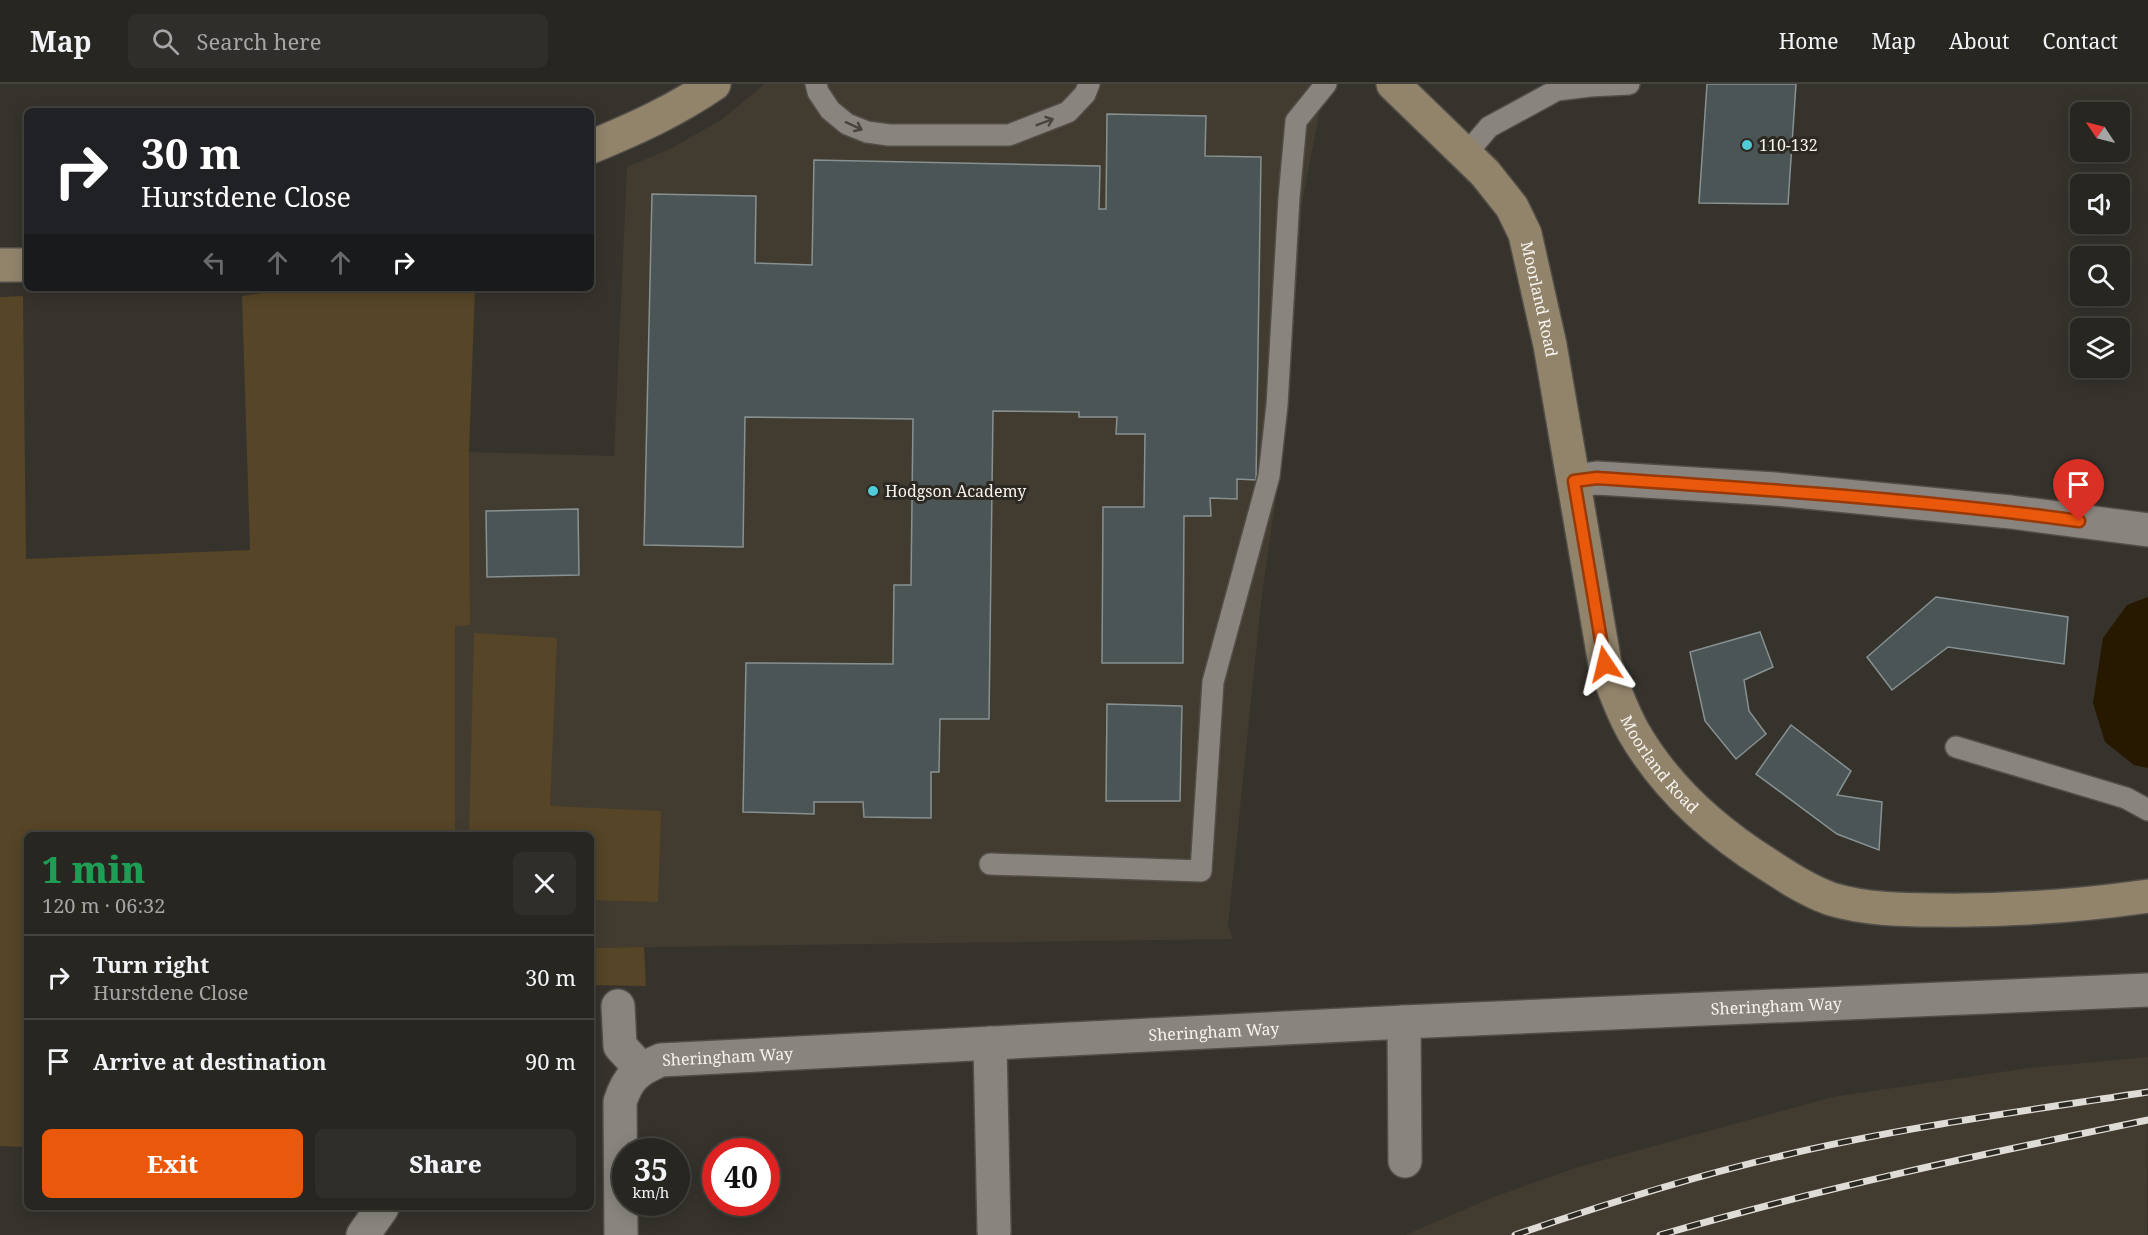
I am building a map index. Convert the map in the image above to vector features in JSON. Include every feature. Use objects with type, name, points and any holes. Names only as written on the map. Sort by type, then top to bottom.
[{"type":"street","points":[[594,146],[635,129],[685,104],[714,84]]},
{"type":"street","name":"Moorland Road","points":[[1393,84],[1499,189],[1512,207],[1525,234],[1550,345],[1605,664],[1618,701],[1633,730],[1649,756],[1691,804],[1717,830],[1802,886],[1831,899],[1862,906],[1961,911],[2064,906],[2148,896]]},
{"type":"street","points":[[0,265],[24,265]]},
{"type":"street","points":[[1574,481],[1597,478],[1775,489],[2011,512],[2148,530]]},
{"type":"street","name":"Sheringham Way","points":[[621,1235],[620,1102],[626,1085],[641,1069],[661,1060],[1404,1022],[2148,990]]},
{"type":"street","points":[[618,1006],[620,1046],[641,1069]]},
{"type":"street","points":[[1404,1022],[1405,1161]]},
{"type":"street","points":[[990,1043],[994,1231]]},
{"type":"street","points":[[363,1235],[381,1210]]},
{"type":"lane","points":[[816,84],[818,92],[830,110],[847,124],[867,132],[889,135],[1009,135],[1068,112],[1085,94],[1089,84]]},
{"type":"lane","points":[[990,864],[1201,871],[1213,682],[1270,466],[1277,405],[1289,198],[1296,121],[1326,84]]},
{"type":"lane","points":[[1466,154],[1489,127],[1557,90],[1629,84]]},
{"type":"lane","points":[[1956,747],[2126,798],[2148,810]]},
{"type":"shaded area","name":"Hodgson Academy","points":[[765,84],[1313,84],[1309,99],[1320,110],[1302,203],[1288,416],[1262,594],[1228,926],[1233,939],[594,948],[594,832],[455,832],[455,625],[470,624],[469,452],[614,456],[627,167],[670,149],[721,120]]},
{"type":"shaded area","points":[[275,291],[475,291],[469,452],[470,625],[455,626],[455,832],[24,832],[24,1147],[0,1146],[0,297],[23,296],[26,559],[250,550],[242,296]]},
{"type":"shaded area","points":[[2148,597],[2148,768],[2134,765],[2105,742],[2093,703],[2103,638],[2127,605]]},
{"type":"shaded area","points":[[474,633],[557,638],[550,806],[661,811],[658,902],[594,900],[594,832],[469,832]]},
{"type":"shaded area","points":[[644,947],[646,986],[594,985],[594,948]]},
{"type":"shaded area","points":[[2148,1057],[2147,1235],[1405,1235],[1496,1196],[1578,1167],[1832,1097],[2029,1068]]},
{"type":"building","name":"110-132","points":[[1707,84],[1796,84],[1788,204],[1699,203]]},
{"type":"building","points":[[1107,114],[1206,116],[1205,156],[1261,157],[1256,480],[1237,479],[1237,499],[1210,498],[1211,516],[1184,516],[1183,663],[1102,663],[1103,507],[1144,507],[1145,434],[1116,434],[1117,417],[1079,417],[1079,412],[993,411],[989,719],[940,719],[939,772],[931,772],[931,818],[864,817],[863,802],[814,802],[814,814],[743,812],[746,663],[893,664],[894,585],[911,585],[913,419],[745,417],[743,547],[644,545],[652,194],[756,196],[755,263],[812,265],[814,160],[1100,166],[1099,209],[1106,209]]},
{"type":"building","points":[[578,509],[579,575],[487,577],[486,511]]},
{"type":"building","points":[[1936,597],[2068,617],[2064,664],[1948,647],[1892,690],[1867,657]]},
{"type":"building","points":[[1760,632],[1773,667],[1744,680],[1749,711],[1766,734],[1736,759],[1705,721],[1690,652]]},
{"type":"building","points":[[1107,704],[1182,706],[1180,801],[1106,801]]},
{"type":"building","points":[[1791,725],[1851,771],[1837,795],[1882,802],[1879,850],[1837,834],[1756,774]]},
{"type":"railway","points":[[1515,1235],[1680,1182],[1826,1146],[1964,1120],[2148,1092]]},
{"type":"railway","points":[[1660,1235],[1842,1187],[2148,1120]]},
{"type":"place","name":"110-132","points":[[1747,145]]},
{"type":"place","name":"Hodgson Academy","points":[[873,491]]},
{"type":"route","points":[[1605,664],[1574,481],[1597,478],[1775,489],[2011,512],[2079,521]]}]
